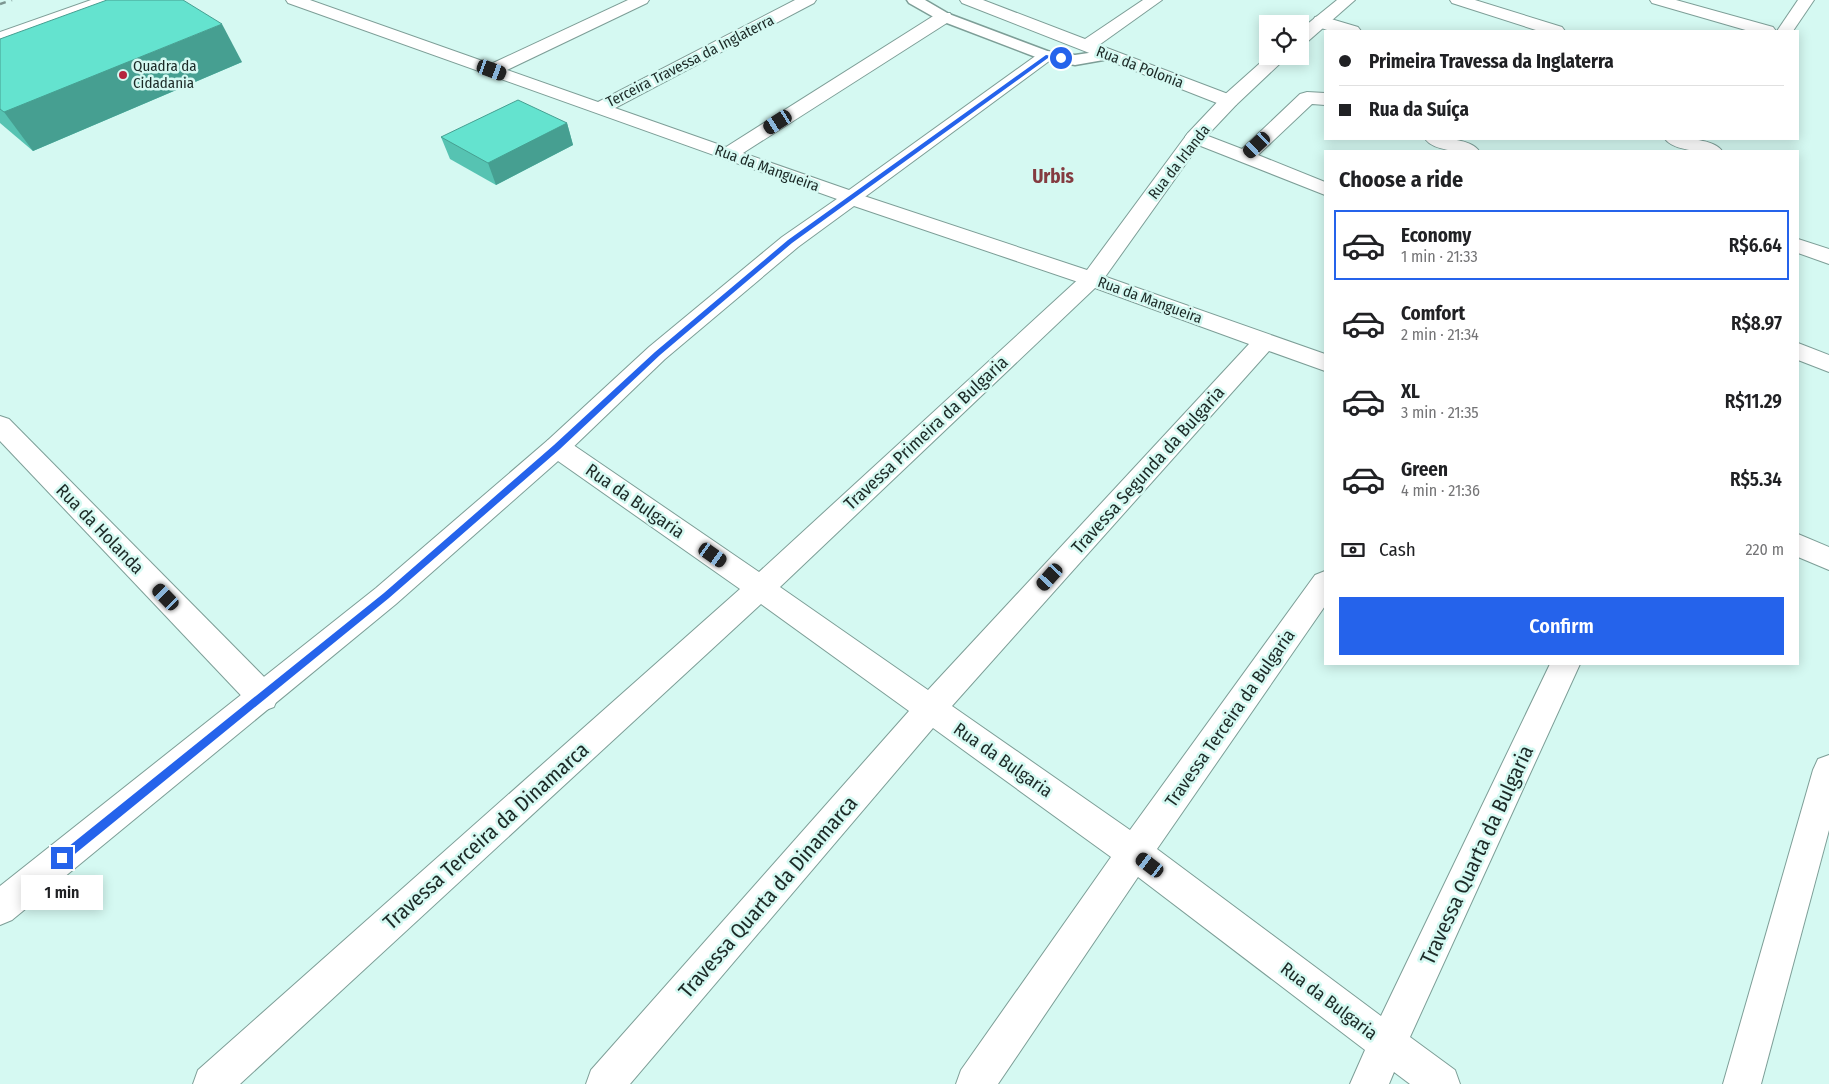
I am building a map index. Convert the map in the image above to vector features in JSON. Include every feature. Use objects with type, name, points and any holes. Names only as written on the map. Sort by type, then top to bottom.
[{"type":"street","points":[[0,38],[107,0]]},
{"type":"street","name":"Rua da Mangueira","points":[[294,0],[851,198],[1092,279],[1324,363]]},
{"type":"street","points":[[492,70],[641,0]]},
{"type":"street","name":"Terceira Travessa da Inglaterra","points":[[598,109],[808,0]]},
{"type":"street","name":"Rua da Polonia","points":[[968,0],[990,3],[1086,46],[1229,101]]},
{"type":"street","points":[[1086,46],[1154,0]]},
{"type":"street","points":[[1309,32],[1347,0]]},
{"type":"street","points":[[1458,0],[1553,30]]},
{"type":"street","points":[[1658,0],[1763,30]]},
{"type":"street","points":[[1786,30],[1806,0]]},
{"type":"street","points":[[728,154],[944,17]]},
{"type":"street","points":[[1322,21],[1349,30]]},
{"type":"street","points":[[0,908],[386,596],[557,447],[657,353],[790,242],[1047,56]]},
{"type":"street","name":"Rua da Irlanda","points":[[1092,279],[1195,137],[1229,101],[1269,65]]},
{"type":"street","points":[[1244,156],[1308,98],[1324,99]]},
{"type":"street","points":[[1195,137],[1324,189]]},
{"type":"street","points":[[1438,140],[1465,150]]},
{"type":"street","points":[[1678,140],[1709,150]]},
{"type":"street","points":[[1799,246],[1829,257]]},
{"type":"street","name":"Travessa Primeira da Bulgaria","points":[[760,588],[1092,279]]},
{"type":"street","name":"Travessa Segunda da Bulgaria","points":[[930,709],[1264,342]]},
{"type":"street","points":[[1799,351],[1829,364]]},
{"type":"street","name":"Rua da Holanda","points":[[0,425],[263,697]]},
{"type":"street","name":"Rua da Bulgaria","points":[[557,447],[760,588],[1134,853],[1388,1046],[1441,1084]]},
{"type":"street","points":[[1799,545],[1829,559]]},
{"type":"street","name":"Travessa Terceira da Bulgaria","points":[[975,1084],[1134,853],[1324,583]]},
{"type":"street","name":"Travessa Terceira da Dinamarca","points":[[212,1084],[760,588]]},
{"type":"street","name":"Travessa Quarta da Bulgaria","points":[[1369,1084],[1565,665]]},
{"type":"street","name":"Travessa Quarta da Dinamarca","points":[[605,1084],[930,709]]},
{"type":"street","points":[[1742,1084],[1829,770]]},
{"type":"lane","points":[[914,0],[944,17],[1047,56],[1075,60],[1110,55]]},
{"type":"building","points":[[107,0],[183,0],[222,24],[4,112],[0,109],[0,39]]},
{"type":"building","points":[[518,100],[567,123],[488,163],[441,137]]},
{"type":"railway","points":[[0,4],[12,0]]},
{"type":"place","name":"Quadra da Cidadania","points":[[123,75]]},
{"type":"district","name":"Urbis","points":[[1053,176]]},
{"type":"route","points":[[62,858],[386,596],[557,447],[657,353],[790,242],[1047,56],[1061,58]]}]
